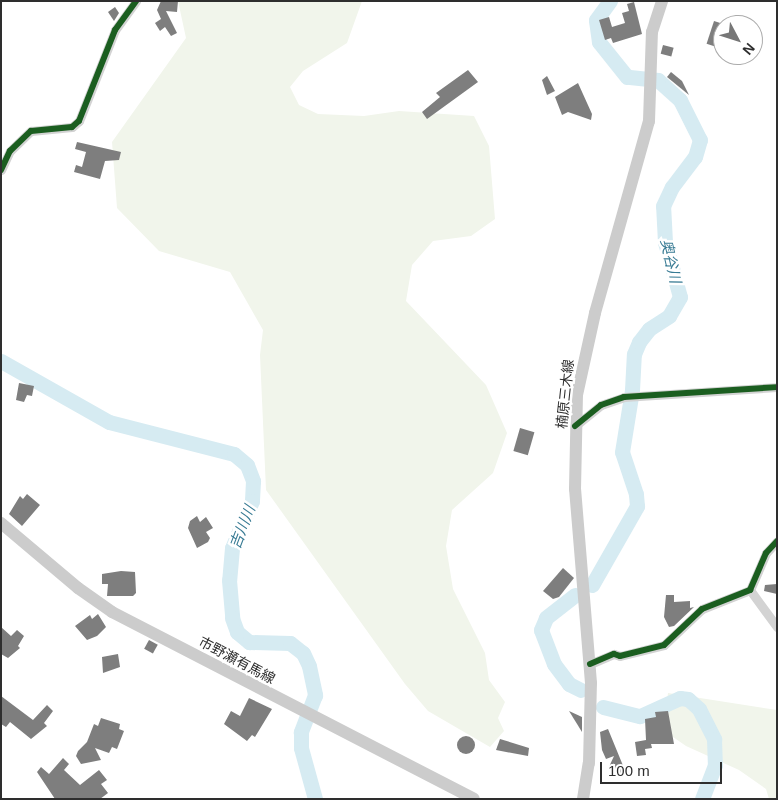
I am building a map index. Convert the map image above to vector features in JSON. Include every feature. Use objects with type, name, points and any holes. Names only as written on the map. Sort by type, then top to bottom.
[{"type":"main road","name":"楠原三木線","points":[[583,799],[591,735],[590,664],[579,559],[575,426],[581,365],[649,121],[652,32],[662,1]]},
{"type":"main road","name":"市野瀬有馬線","points":[[1,523],[78,588],[112,612],[474,799]]},
{"type":"street","points":[[1,170],[10,151],[31,131],[72,127],[80,121],[115,30],[136,1]]},
{"type":"street","points":[[575,426],[601,405],[624,397],[777,387]]},
{"type":"street","points":[[590,664],[614,654],[635,653],[664,645],[702,609],[750,590],[766,553],[777,541]]},
{"type":"street","points":[[750,590],[777,627]]},
{"type":"shaded area","points":[[178,1],[362,1],[347,43],[303,71],[290,87],[299,105],[318,114],[364,116],[399,111],[474,116],[489,146],[495,219],[471,236],[433,241],[412,265],[406,301],[486,385],[507,433],[493,473],[452,510],[446,546],[453,589],[485,653],[489,680],[505,702],[498,718],[504,731],[490,747],[428,711],[405,684],[266,490],[260,355],[263,330],[230,272],[159,251],[117,208],[112,142],[186,38]]},
{"type":"shaded area","points":[[668,693],[777,710],[777,799],[769,799],[766,789],[739,770],[686,746],[663,730]]},
{"type":"building","points":[[161,1],[178,1],[177,12],[166,11],[177,33],[171,36],[165,27],[160,31],[155,23],[161,19],[157,10]]},
{"type":"building","points":[[634,2],[642,34],[613,43],[611,38],[605,40],[599,20],[609,17],[612,27],[625,23],[622,13],[629,11],[627,4]]},
{"type":"building","points":[[115,7],[119,13],[114,21],[108,12]]},
{"type":"building","points":[[713,24],[713,46],[707,44]]},
{"type":"building","points":[[663,45],[674,48],[671,57],[661,54]]},
{"type":"building","points":[[468,70],[478,82],[427,119],[422,112],[440,97],[436,93]]},
{"type":"building","points":[[671,72],[682,81],[689,95],[667,77]]},
{"type":"building","points":[[547,76],[555,91],[547,95],[542,80]]},
{"type":"building","points":[[578,83],[592,114],[591,120],[568,112],[562,115],[555,97]]},
{"type":"building","points":[[77,142],[121,152],[119,160],[105,161],[100,179],[74,172],[76,165],[82,167],[86,152],[75,149]]},
{"type":"building","points":[[19,383],[34,386],[32,396],[27,395],[24,402],[16,400]]},
{"type":"building","points":[[520,428],[534,432],[528,455],[513,451]]},
{"type":"building","points":[[27,494],[40,505],[22,526],[9,514],[20,496],[23,499]]},
{"type":"building","points":[[197,516],[200,522],[206,517],[213,528],[206,532],[210,538],[208,542],[197,548],[188,528],[190,521]]},
{"type":"building","points":[[563,568],[574,578],[559,597],[553,599],[543,591]]},
{"type":"building","points":[[121,571],[135,572],[136,593],[133,596],[107,596],[108,584],[102,584],[102,574]]},
{"type":"building","points":[[777,584],[777,594],[764,591],[765,585]]},
{"type":"building","points":[[666,595],[674,595],[674,602],[690,601],[690,608],[694,607],[674,626],[669,627],[664,617]]},
{"type":"building","points":[[98,614],[106,627],[97,636],[87,640],[75,626],[90,615],[92,619]]},
{"type":"building","points":[[1,627],[11,636],[17,630],[24,636],[18,646],[20,648],[8,658],[1,654]]},
{"type":"building","points":[[149,640],[158,645],[153,654],[144,649]]},
{"type":"building","points":[[118,654],[120,667],[103,673],[102,657]]},
{"type":"building","points":[[1,696],[33,720],[47,705],[53,711],[44,723],[47,726],[31,739],[10,722],[6,727],[1,724]]},
{"type":"building","points":[[249,698],[272,709],[255,737],[252,735],[247,741],[224,724],[231,711],[240,716]]},
{"type":"building","points":[[569,711],[582,717],[582,732]]},
{"type":"building","points":[[668,711],[674,744],[651,744],[652,748],[645,749],[646,755],[637,756],[635,742],[646,740],[645,719],[656,717],[655,712]]},
{"type":"building","points":[[101,718],[120,724],[119,729],[124,731],[117,749],[112,747],[109,753],[95,748],[101,760],[81,764],[76,756],[78,751],[87,742],[94,724],[98,726]]},
{"type":"building","points":[[608,729],[624,768],[621,775],[608,769],[614,756],[606,759],[602,750],[600,732]]},
{"type":"building","points":[[466,736],[472,739],[475,745],[472,751],[466,754],[460,751],[457,745],[460,739]]},
{"type":"building","points":[[500,739],[529,748],[528,756],[496,750]]},
{"type":"building","points":[[63,758],[69,764],[64,770],[80,785],[99,770],[107,780],[101,784],[108,793],[100,799],[55,799],[37,772],[41,767],[49,774]]},
{"type":"waterway","name":"奥谷川","points":[[592,585],[637,506],[636,494],[622,452],[632,390],[634,354],[639,342],[649,329],[669,316],[680,297],[665,242],[663,206],[672,187],[695,157],[700,140],[680,100],[658,80],[627,77],[599,42],[596,20],[610,1]]},
{"type":"waterway","name":"吉川川","points":[[1,361],[109,422],[234,454],[247,465],[253,481],[252,501],[232,548],[229,580],[232,618],[237,632],[249,642],[290,643],[303,653],[309,666],[315,695],[301,732],[301,748],[315,799]]},
{"type":"waterway","name":"奥谷川","points":[[575,595],[546,618],[541,630],[554,664],[569,684],[581,690]]},
{"type":"waterway","name":"奥谷川","points":[[603,707],[640,716],[680,698],[688,699],[699,709],[714,739],[715,765],[702,799]]},
{"type":"cycle path","points":[[1,170],[10,151],[31,131],[72,127],[79,121],[115,30],[136,1]]},
{"type":"cycle path","points":[[575,426],[601,405],[624,397],[777,387]]},
{"type":"cycle path","points":[[590,664],[614,654],[620,656],[664,645],[702,609],[750,590],[766,553],[777,541]]}]
